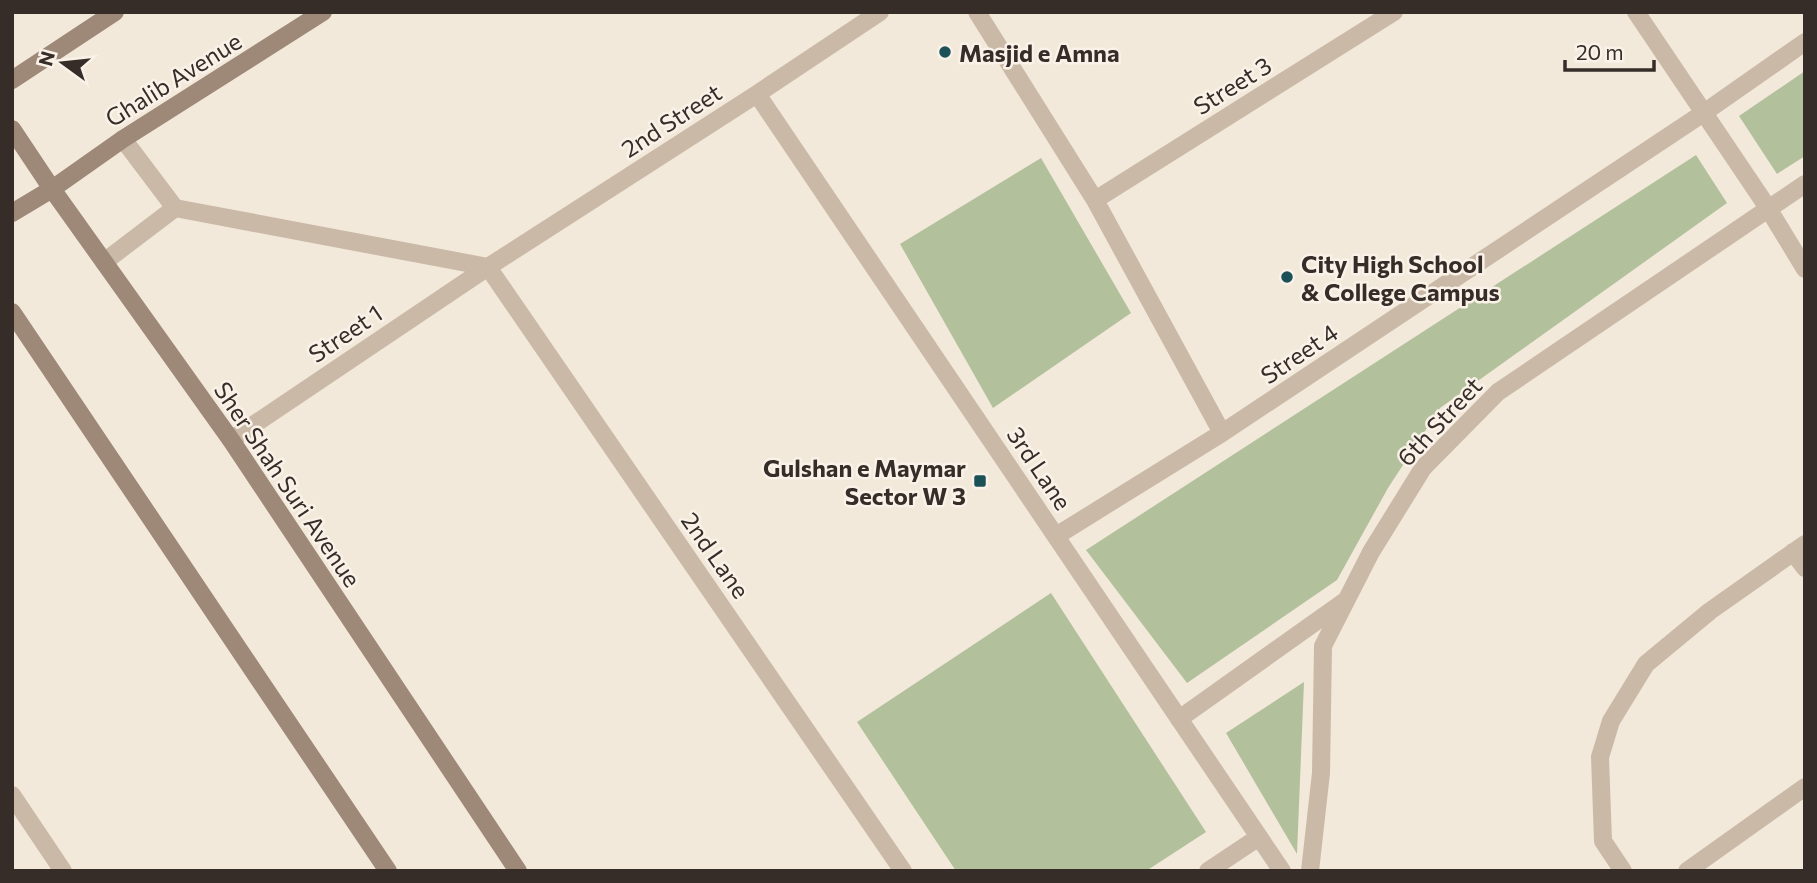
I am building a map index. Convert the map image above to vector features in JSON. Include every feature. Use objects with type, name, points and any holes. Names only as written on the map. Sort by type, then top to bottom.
[{"type":"street","points":[[12,80],[114,12]]},
{"type":"street","name":"Ghalib Avenue","points":[[12,213],[323,12]]},
{"type":"street","name":"2nd Street","points":[[488,267],[880,12]]},
{"type":"street","points":[[977,12],[1096,200],[1222,433]]},
{"type":"street","name":"Street 3","points":[[1096,200],[1394,12]]},
{"type":"street","points":[[1636,12],[1768,208],[1805,269]]},
{"type":"street","name":"Street 4","points":[[1056,536],[1222,433],[1805,42]]},
{"type":"street","name":"3rd Lane","points":[[757,94],[1282,871]]},
{"type":"street","name":"Sher Shah Suri Avenue","points":[[12,129],[231,440],[518,871]]},
{"type":"street","points":[[123,139],[175,208],[488,267]]},
{"type":"street","name":"6th Street","points":[[1310,871],[1321,773],[1323,646],[1371,552],[1423,468],[1498,392],[1805,184]]},
{"type":"street","points":[[104,262],[175,208]]},
{"type":"street","name":"Street 1","points":[[231,440],[488,267]]},
{"type":"street","name":"2nd Lane","points":[[488,267],[903,871]]},
{"type":"street","points":[[12,312],[388,871]]},
{"type":"street","points":[[1623,871],[1603,841],[1600,757],[1611,721],[1646,664],[1710,611],[1799,548],[1805,568]]},
{"type":"street","points":[[1179,719],[1347,599]]},
{"type":"street","points":[[1687,871],[1805,787]]},
{"type":"street","points":[[12,795],[62,871]]},
{"type":"street","points":[[1208,871],[1259,837]]},
{"type":"green space","points":[[1805,71],[1805,156],[1777,174],[1739,116]]},
{"type":"green space","points":[[1696,155],[1727,203],[1440,408],[1388,488],[1337,580],[1187,683],[1086,550]]},
{"type":"green space","points":[[1041,158],[1131,313],[993,408],[900,244]]},
{"type":"green space","points":[[1051,593],[1206,832],[1146,871],[956,871],[857,722]]},
{"type":"green space","points":[[1304,682],[1297,854],[1226,733]]},
{"type":"place","name":"Masjid e Amna","points":[[945,52]]},
{"type":"place","name":"City High School & College Campus","points":[[1287,277]]},
{"type":"place","name":"Gulshan e Maymar Sector W 3","points":[[980,481]]}]
